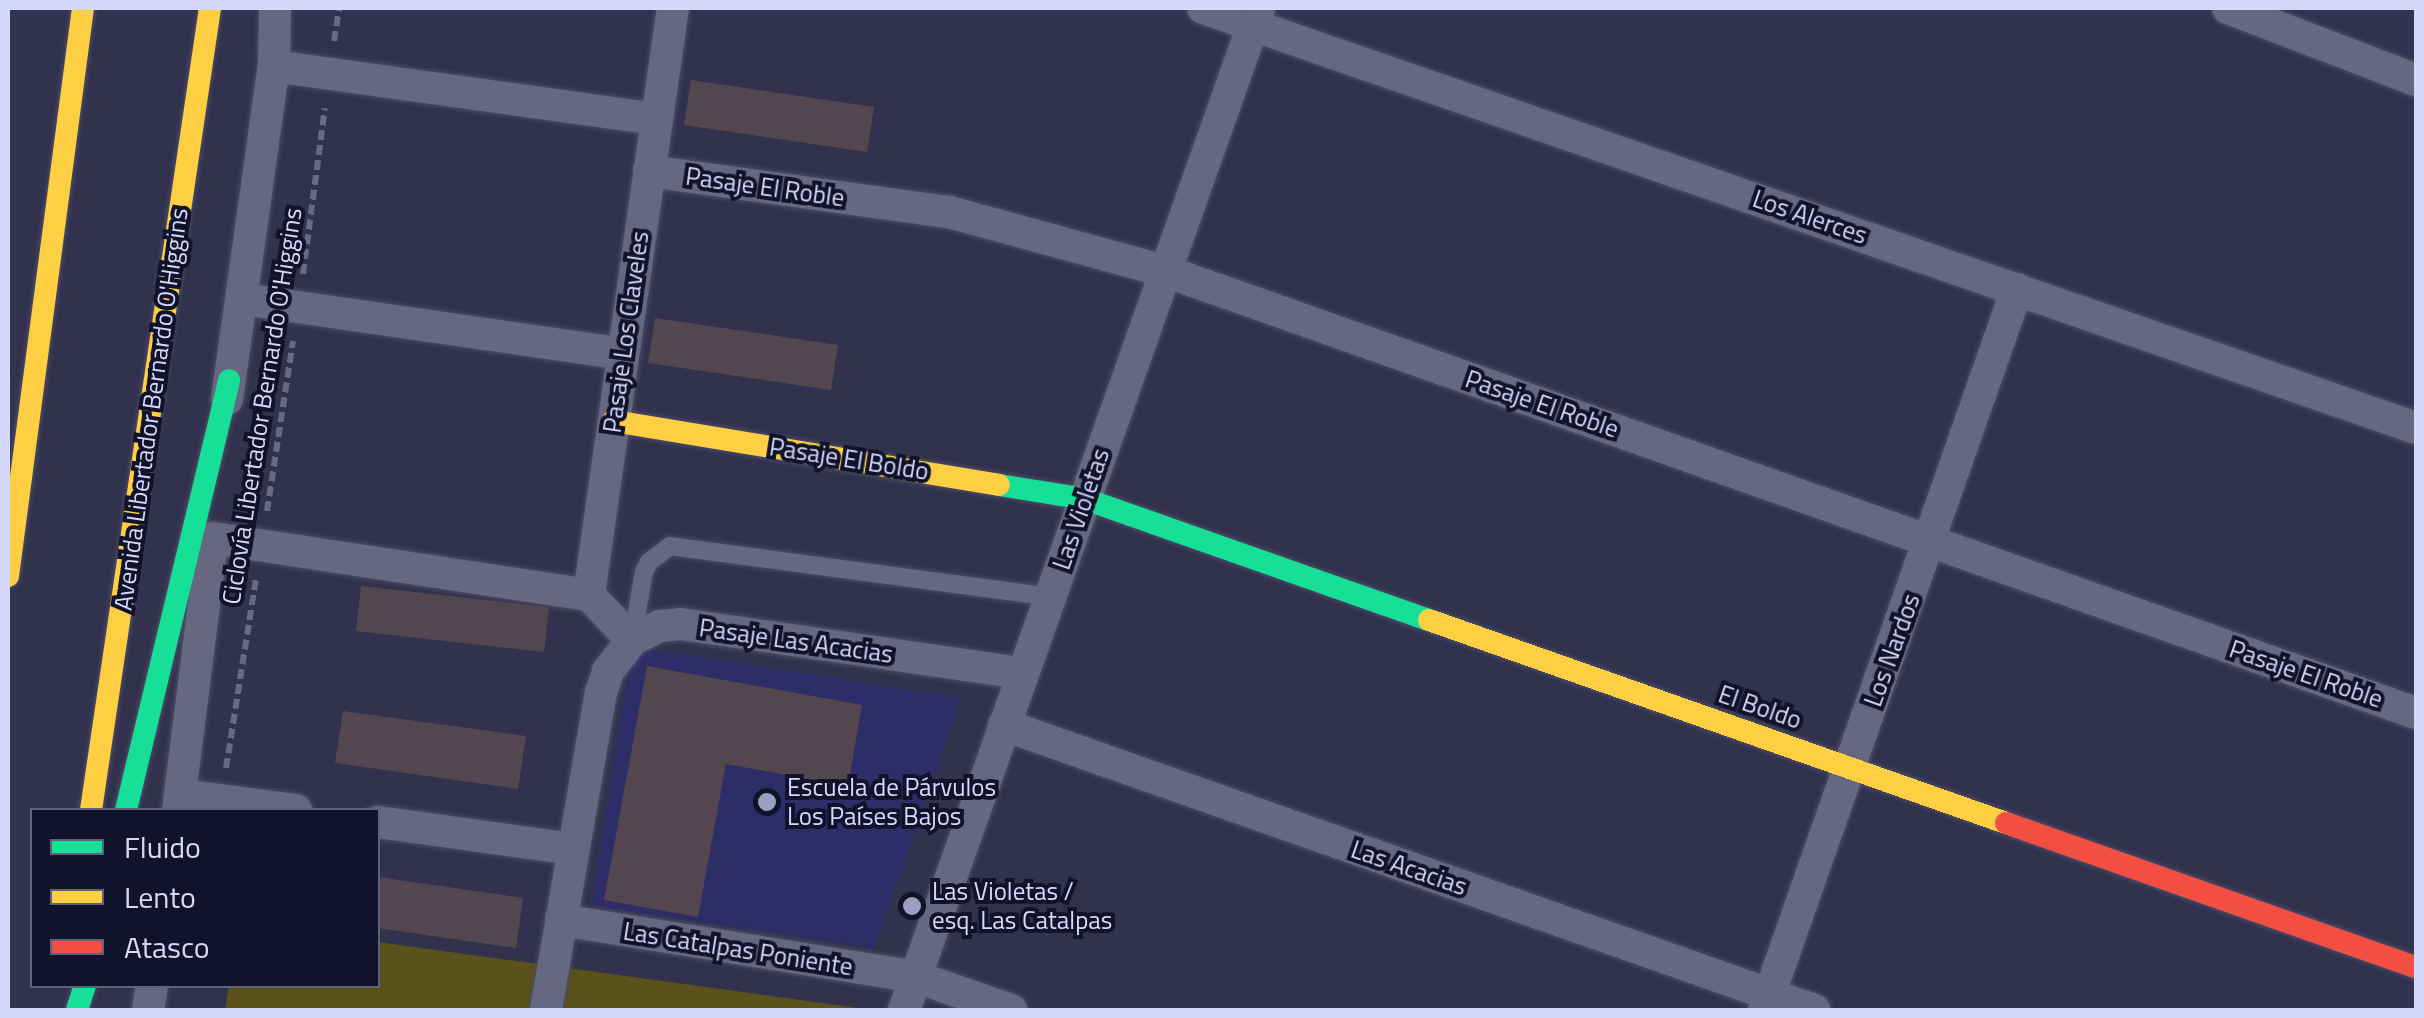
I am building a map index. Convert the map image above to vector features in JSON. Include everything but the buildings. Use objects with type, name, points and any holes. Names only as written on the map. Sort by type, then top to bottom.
[{"type":"main road","points":[[8,576],[83,8]]},
{"type":"main road","name":"Avenida Libertador Bernardo O'Higgins","points":[[92,808],[210,8]]},
{"type":"main road","points":[[126,808],[229,380]]},
{"type":"main road","name":"Pasaje El Boldo","points":[[614,421],[1085,499]]},
{"type":"main road","name":"El Boldo","points":[[1085,499],[2416,967]]},
{"type":"street","points":[[275,8],[274,66],[229,380],[179,803],[221,800],[281,808]]},
{"type":"street","points":[[274,66],[292,8]]},
{"type":"street","name":"Pasaje Los Claveles","points":[[589,595],[673,8]]},
{"type":"street","name":"Los Alerces","points":[[1203,8],[1256,15],[2416,428]]},
{"type":"street","points":[[2228,8],[2416,80]]},
{"type":"street","name":"Las Violetas","points":[[904,1010],[1256,15]]},
{"type":"street","points":[[274,66],[656,119]]},
{"type":"street","name":"Pasaje El Roble","points":[[649,170],[949,212],[1165,271],[2416,713]]},
{"type":"street","name":"Los Nardos","points":[[1766,1003],[2017,289]]},
{"type":"street","points":[[242,299],[623,354]]},
{"type":"street","points":[[212,538],[589,595],[632,640],[608,670],[602,692],[546,1010]]},
{"type":"street","name":"Pasaje Las Acacias","points":[[632,640],[660,626],[681,624],[1024,673]]},
{"type":"street","name":"Las Acacias","points":[[1004,726],[1766,1003],[1814,1010]]},
{"type":"street","points":[[380,822],[574,849]]},
{"type":"street","name":"Las Catalpas Poniente","points":[[561,920],[916,977],[1010,1010]]},
{"type":"lane","points":[[632,640],[644,572],[658,553],[670,546],[1050,597]]},
{"type":"path","name":"Ciclovía Libertador Bernardo O'Higgins","points":[[221,800],[298,307],[339,8]]},
{"type":"shaded area","name":"Escuela de Párvulos Los Países Bajos","points":[[647,649],[961,698],[875,948],[591,906],[630,663]]},
{"type":"shaded area","points":[[380,942],[873,1010],[225,1010],[229,988],[380,988]]},
{"type":"traffic: fast","points":[[126,808],[229,380]]},
{"type":"traffic: fast","points":[[999,485],[1085,499],[1429,620]]},
{"type":"traffic: fast","points":[[77,1010],[84,988]]},
{"type":"traffic: slow","points":[[8,576],[83,8]]},
{"type":"traffic: slow","points":[[91,808],[210,8]]},
{"type":"traffic: slow","points":[[613,421],[999,485]]},
{"type":"traffic: slow","points":[[1429,620],[2006,823]]},
{"type":"traffic: jam","points":[[2006,823],[2416,967]]},
{"type":"place","name":"Escuela de Párvulos Los Países Bajos","points":[[767,802]]},
{"type":"place","name":"Las Violetas / esq. Las Catalpas","points":[[912,906]]}]
